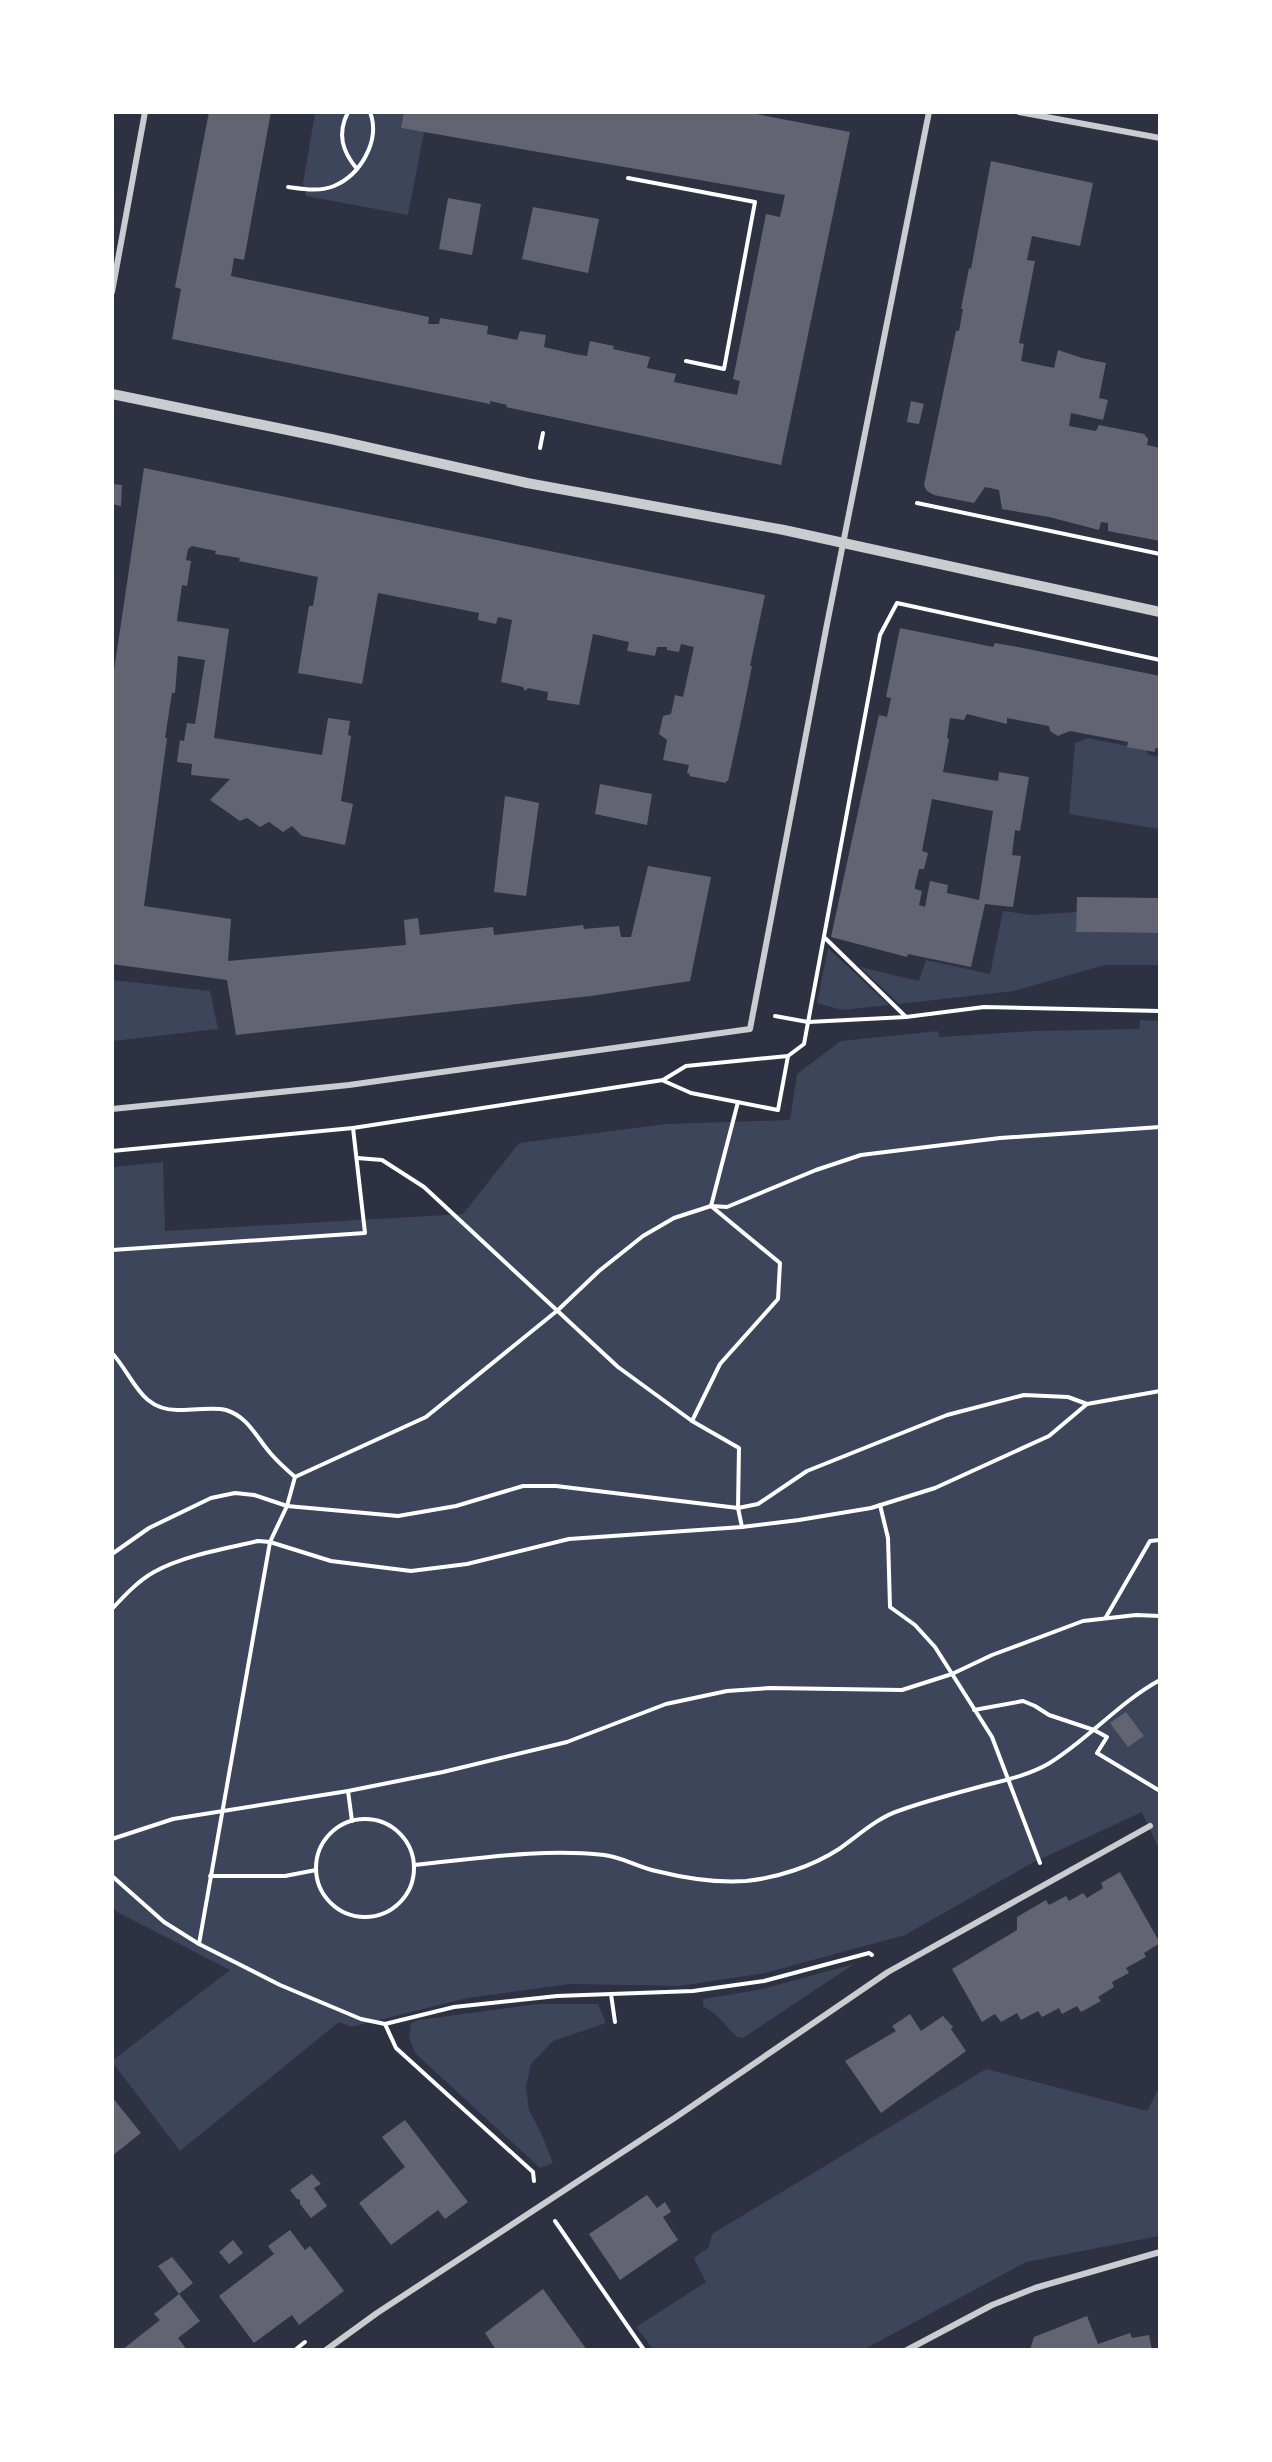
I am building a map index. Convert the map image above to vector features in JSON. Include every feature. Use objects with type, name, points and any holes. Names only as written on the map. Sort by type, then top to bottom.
[{"type":"street","points":[[112,292],[145,112]]},
{"type":"street","points":[[112,1109],[349,1085],[750,1029],[843,543],[929,112]]},
{"type":"street","points":[[1019,112],[1160,138]]},
{"type":"street","points":[[112,394],[331,439],[527,483],[843,543],[1160,612]]},
{"type":"street","points":[[326,2349],[377,2313],[676,2117],[888,1972],[1150,1826]]},
{"type":"street","points":[[907,2349],[992,2305],[1035,2288],[1160,2252]]},
{"type":"path","points":[[348,112],[343,123],[341,140],[346,156],[357,169]]},
{"type":"path","points":[[288,188],[311,190],[332,187],[351,176],[365,160],[372,139],[370,112]]},
{"type":"path","points":[[628,178],[755,202],[724,369],[686,361]]},
{"type":"path","points":[[540,447],[543,433]]},
{"type":"path","points":[[917,503],[1160,554]]},
{"type":"path","points":[[112,1151],[353,1128],[663,1080],[686,1066],[789,1056],[804,1044],[880,636],[897,603],[1160,660]]},
{"type":"path","points":[[825,938],[906,1017]]},
{"type":"path","points":[[754,1012],[808,1022],[906,1017],[984,1007],[1160,1011]]},
{"type":"path","points":[[663,1080],[691,1093],[778,1110],[789,1056]]},
{"type":"path","points":[[711,1206],[738,1102]]},
{"type":"path","points":[[199,1944],[270,1542],[287,1506],[295,1477],[426,1417],[558,1310],[599,1271],[643,1236],[674,1218],[711,1206],[727,1207],[816,1170],[861,1155],[1000,1138],[1160,1127]]},
{"type":"path","points":[[112,1250],[365,1233],[353,1128]]},
{"type":"path","points":[[357,1158],[382,1160],[424,1187],[618,1367],[692,1421],[739,1448],[738,1508],[742,1527]]},
{"type":"path","points":[[692,1421],[720,1364],[778,1299],[780,1263],[711,1206]]},
{"type":"path","points":[[112,1353],[123,1365],[137,1391],[153,1404],[175,1410],[226,1410],[252,1427],[271,1454],[295,1477]]},
{"type":"path","points":[[112,1609],[129,1591],[155,1571],[258,1541],[270,1542],[331,1561],[411,1571],[467,1564],[568,1539],[799,1521],[880,1505],[935,1488],[1049,1436],[1087,1404],[1160,1391]]},
{"type":"path","points":[[112,1554],[149,1528],[211,1498],[235,1493],[287,1506],[398,1516],[456,1506],[523,1486],[556,1486],[738,1508],[758,1504],[807,1471],[947,1415],[1024,1395],[1068,1397],[1087,1404]]},
{"type":"path","points":[[880,1505],[888,1538],[890,1607],[915,1624],[935,1647],[992,1737],[1048,1883]]},
{"type":"path","points":[[1106,1618],[1150,1541],[1160,1540]]},
{"type":"path","points":[[112,1839],[173,1819],[348,1791],[443,1772],[567,1742],[666,1704],[728,1691],[770,1688],[902,1690],[952,1674],[992,1655],[1083,1621],[1136,1615],[1160,1616]]},
{"type":"path","points":[[414,1865],[544,1853],[574,1853],[606,1856],[655,1871],[687,1877],[744,1881],[800,1868],[836,1851],[898,1810],[1009,1779],[1044,1766],[1077,1745],[1117,1708],[1160,1680]]},
{"type":"path","points":[[974,1710],[1023,1701],[1049,1715],[1094,1730],[1107,1737],[1098,1753],[1160,1791]]},
{"type":"path","points":[[348,1791],[352,1821]]},
{"type":"path","points":[[375,1820],[393,1828],[406,1841],[412,1853],[413,1878],[409,1890],[392,1909],[368,1917],[343,1912],[332,1904],[321,1889],[316,1870],[319,1852],[329,1835],[338,1827],[352,1821],[375,1820]]},
{"type":"path","points":[[210,1876],[285,1876],[316,1870]]},
{"type":"path","points":[[112,1876],[164,1922],[199,1944],[280,1985],[361,2019],[385,2024],[454,2007],[557,1996],[693,1991],[764,1981],[869,1953],[873,1956]]},
{"type":"path","points":[[611,1994],[615,2022]]},
{"type":"path","points":[[385,2024],[396,2048],[533,2172],[536,2180]]},
{"type":"path","points":[[543,2203],[644,2349]]},
{"type":"shaded area","points":[[315,113],[404,113],[401,128],[424,132],[408,215],[306,196],[303,183]]},
{"type":"shaded area","points":[[1088,738],[1147,750],[1147,754],[1159,757],[1159,829],[1069,814],[1075,743]]},
{"type":"shaded area","points":[[1003,911],[1032,915],[1077,912],[1076,932],[1159,933],[1159,965],[1105,965],[1014,991],[899,1004],[860,967],[919,981],[926,960],[990,974]]},
{"type":"shaded area","points":[[828,948],[889,1005],[842,1010],[817,1003]]},
{"type":"shaded area","points":[[113,980],[210,991],[218,1029],[113,1041]]},
{"type":"shaded area","points":[[1140,1020],[1159,1021],[1159,1849],[1142,1812],[1032,1863],[905,1935],[765,1973],[679,1986],[570,1984],[467,1998],[351,2027],[339,2022],[180,2151],[113,2060],[230,1970],[117,1912],[113,1907],[113,1167],[163,1162],[165,1231],[463,1214],[519,1143],[666,1124],[790,1120],[797,1074],[841,1041],[938,1031],[939,1037],[1032,1031],[1139,1029]]},
{"type":"shaded area","points":[[854,1964],[743,2038],[737,2037],[715,2014],[703,2006],[703,1999],[758,1990]]},
{"type":"shaded area","points":[[537,2004],[598,2004],[606,2023],[553,2041],[531,2064],[526,2087],[529,2110],[553,2163],[540,2168],[415,2053],[409,2038],[411,2023],[418,2020]]},
{"type":"shaded area","points":[[986,2069],[1147,2111],[1159,2088],[1159,2236],[1026,2262],[865,2349],[653,2349],[636,2327],[706,2282],[694,2258],[709,2247],[712,2234]]},
{"type":"building","points":[[209,112],[271,112],[244,260],[234,258],[231,276],[429,317],[428,324],[439,324],[440,318],[488,326],[487,334],[517,340],[520,331],[546,335],[544,347],[574,354],[587,356],[590,341],[614,346],[613,349],[650,357],[647,368],[676,374],[674,382],[737,395],[740,381],[733,379],[766,214],[780,217],[785,195],[401,128],[404,112],[745,112],[850,132],[781,465],[506,407],[507,405],[490,401],[490,404],[172,339],[181,289],[175,287]]},
{"type":"building","points":[[991,161],[1093,183],[1080,246],[1032,236],[1027,260],[1035,261],[1019,343],[1024,344],[1021,361],[1054,368],[1058,350],[1106,363],[1099,398],[1108,400],[1103,420],[1071,413],[1069,426],[1096,431],[1099,425],[1144,434],[1148,439],[1147,445],[1160,448],[1160,541],[1108,531],[1108,523],[1101,522],[1099,530],[1049,517],[1002,509],[999,490],[985,487],[974,503],[934,495],[927,491],[924,485],[956,331],[959,331],[963,309],[961,309],[969,268],[971,269]]},
{"type":"building","points":[[448,198],[481,204],[472,255],[439,249]]},
{"type":"building","points":[[533,207],[599,219],[588,273],[522,259]]},
{"type":"building","points":[[911,401],[924,404],[919,424],[907,422]]},
{"type":"building","points":[[144,468],[765,595],[741,721],[726,783],[689,776],[690,774],[687,773],[689,765],[663,760],[667,740],[659,734],[663,716],[671,714],[675,695],[683,697],[694,647],[681,644],[679,652],[667,650],[667,647],[657,647],[655,656],[627,651],[629,642],[593,634],[579,705],[547,700],[548,692],[528,688],[525,691],[523,687],[501,682],[512,620],[498,617],[496,624],[478,620],[479,613],[378,593],[362,684],[298,673],[309,606],[313,606],[318,577],[239,561],[240,558],[215,554],[216,551],[192,546],[188,549],[186,560],[191,561],[187,586],[182,585],[177,621],[229,629],[214,738],[322,755],[328,718],[350,721],[348,735],[351,736],[341,801],[353,804],[345,845],[302,836],[292,826],[283,832],[269,822],[260,827],[247,818],[240,821],[210,800],[230,779],[191,775],[192,764],[177,762],[180,740],[184,741],[187,723],[195,724],[205,660],[178,656],[175,693],[172,693],[165,738],[167,738],[144,906],[231,919],[228,961],[406,945],[404,920],[418,918],[420,935],[493,927],[494,935],[583,925],[584,929],[619,926],[621,937],[631,937],[648,866],[711,877],[690,981],[591,996],[236,1035],[227,980],[112,964],[112,684]]},
{"type":"building","points":[[112,484],[122,485],[121,506],[112,504]]},
{"type":"building","points":[[900,628],[993,647],[995,643],[1018,647],[1160,676],[1160,749],[1155,748],[1155,752],[1127,747],[1128,742],[1070,731],[1058,736],[1050,731],[1049,726],[1007,718],[1007,724],[967,714],[964,720],[950,718],[943,772],[998,781],[999,772],[1029,777],[1020,831],[1015,830],[1012,855],[1021,856],[1013,907],[985,904],[971,967],[908,954],[907,957],[831,937],[879,715],[887,717],[891,698],[886,697]],"holes":[[[932,799],[993,811],[979,900],[947,893],[948,885],[930,881],[925,907],[919,905],[922,891],[915,889],[915,886],[919,869],[924,869],[928,853],[922,851]]]},
{"type":"building","points":[[600,784],[652,794],[647,825],[595,814]]},
{"type":"building","points":[[505,796],[539,803],[526,896],[494,892]]},
{"type":"building","points":[[1077,897],[1160,898],[1160,933],[1076,932]]},
{"type":"building","points":[[1126,1712],[1144,1736],[1128,1747],[1110,1723]]},
{"type":"building","points":[[1120,1872],[1160,1943],[1144,1953],[1146,1957],[1126,1968],[1129,1973],[1112,1982],[1114,1987],[1098,1997],[1101,2001],[1081,2012],[1077,2006],[1062,2014],[1059,2008],[1042,2017],[1038,2011],[1021,2020],[1017,2013],[1001,2022],[995,2014],[982,2022],[952,1969],[1017,1930],[1017,1917],[1046,1900],[1049,1905],[1066,1896],[1069,1901],[1083,1893],[1087,1898],[1103,1888],[1101,1883]]},
{"type":"building","points":[[910,2014],[921,2031],[943,2016],[953,2027],[951,2029],[966,2051],[881,2113],[845,2061],[896,2031],[892,2026]]},
{"type":"building","points":[[112,2097],[141,2133],[112,2156]]},
{"type":"building","points":[[405,2120],[468,2202],[445,2219],[438,2210],[391,2245],[359,2203],[405,2167],[382,2137]]},
{"type":"building","points":[[312,2174],[321,2184],[314,2188],[327,2206],[311,2218],[300,2204],[300,2200],[290,2190]]},
{"type":"building","points":[[647,2195],[657,2208],[665,2202],[671,2212],[663,2217],[678,2240],[620,2280],[589,2234]]},
{"type":"building","points":[[290,2230],[305,2250],[310,2246],[344,2291],[299,2325],[292,2315],[254,2343],[219,2296],[274,2254],[268,2246]]},
{"type":"building","points":[[233,2240],[243,2253],[229,2264],[219,2252]]},
{"type":"building","points":[[172,2257],[193,2283],[179,2294],[158,2266]]},
{"type":"building","points":[[543,2289],[587,2350],[496,2350],[485,2333]]},
{"type":"building","points":[[179,2294],[200,2321],[178,2338],[187,2350],[122,2350],[160,2320],[154,2314]]},
{"type":"building","points":[[1087,2316],[1098,2344],[1130,2333],[1132,2338],[1149,2335],[1152,2350],[1030,2350],[1034,2337]]}]
